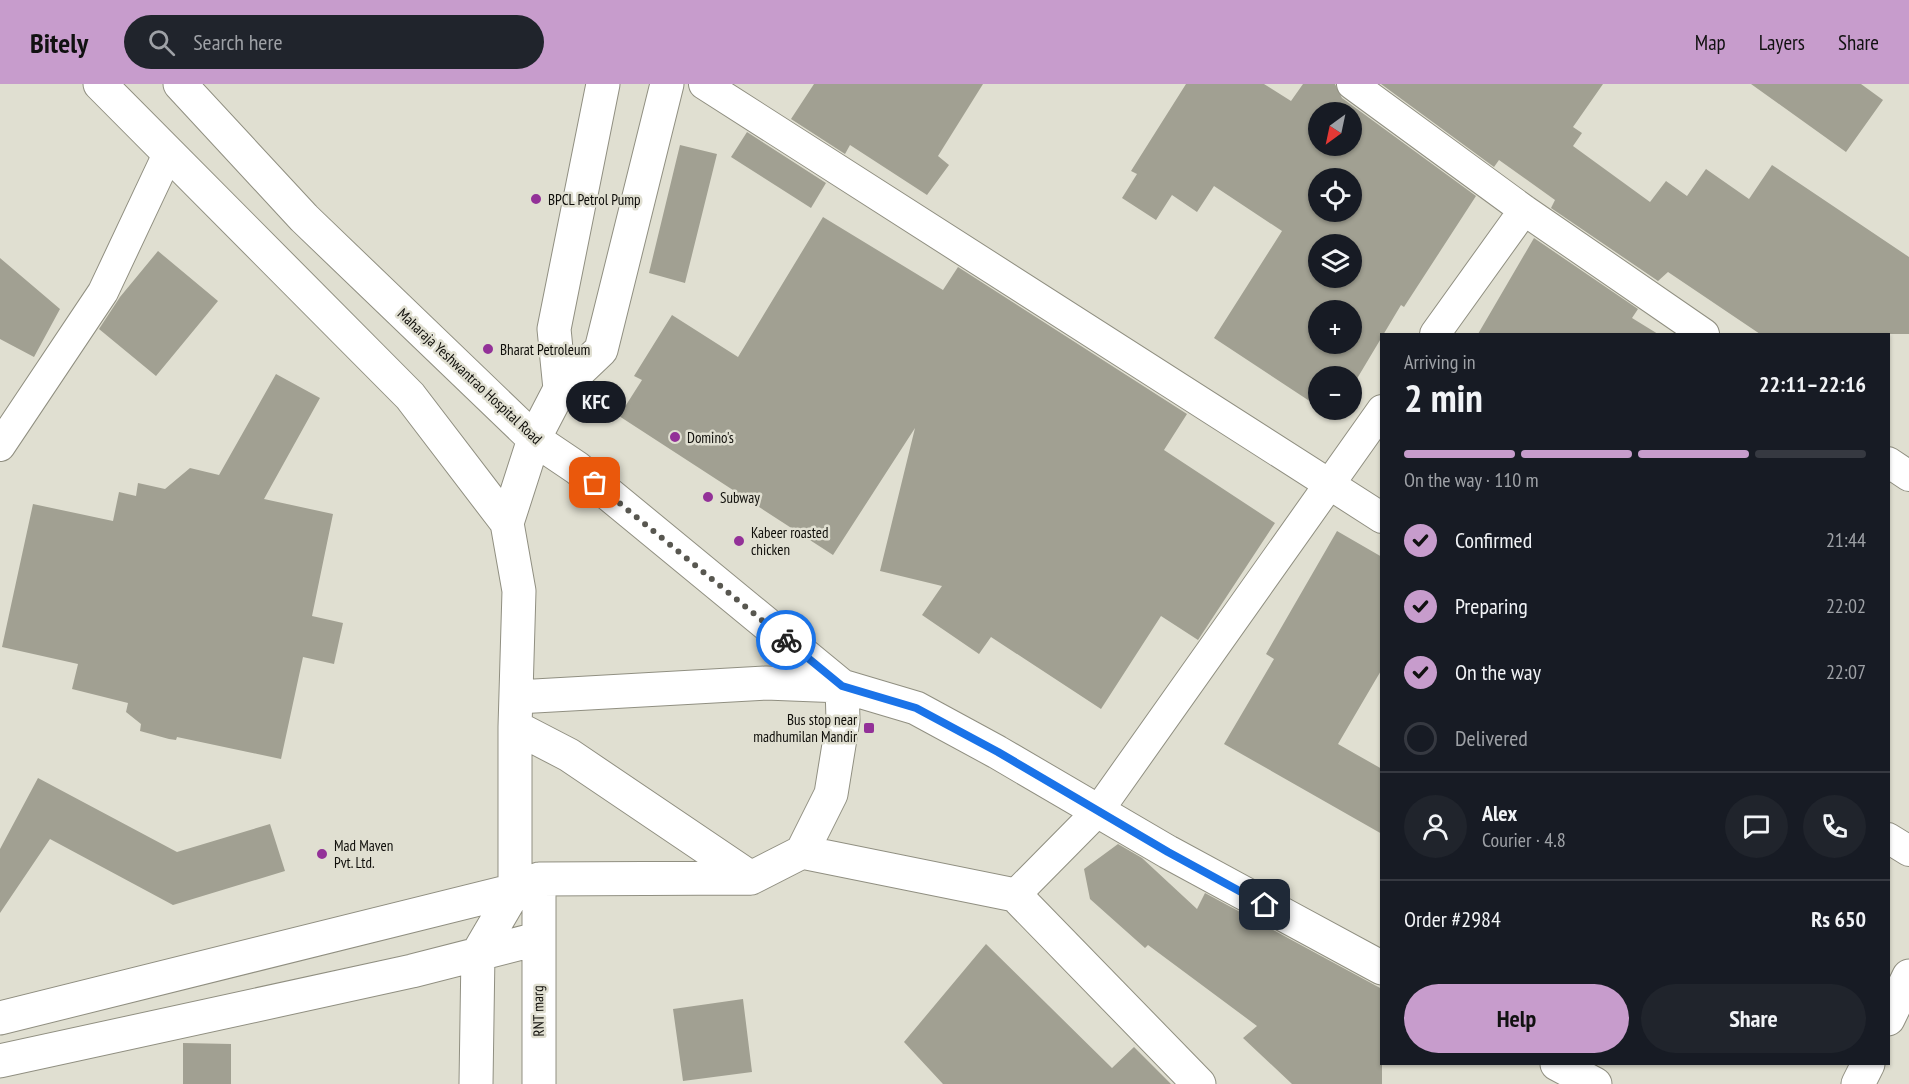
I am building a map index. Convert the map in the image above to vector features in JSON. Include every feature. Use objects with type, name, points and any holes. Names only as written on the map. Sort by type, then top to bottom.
[{"type":"main road","points":[[100,84],[410,396],[507,523]]},
{"type":"main road","name":"Maharaja Yeshwantrao Hospital Road","points":[[180,84],[304,218],[534,439],[577,468],[842,686]]},
{"type":"main road","points":[[560,389],[554,329],[603,84]]},
{"type":"main road","points":[[507,523],[534,439],[560,389],[601,350],[667,84]]},
{"type":"main road","name":"RNT marg","points":[[507,523],[519,591],[516,712],[527,884],[537,939],[539,1084]]},
{"type":"main road","points":[[516,712],[766,683],[842,686],[916,708],[998,752],[1168,852],[1380,967]]},
{"type":"main road","points":[[0,1018],[527,884],[751,878],[802,852],[831,795],[843,720],[842,686]]},
{"type":"main road","points":[[516,712],[569,755],[751,878]]},
{"type":"main road","points":[[802,852],[1015,896],[1199,1084]]},
{"type":"main road","points":[[476,1084],[478,953],[527,884]]},
{"type":"main road","points":[[0,1061],[412,971],[537,939]]},
{"type":"main road","points":[[1890,1015],[1909,976]]},
{"type":"main road","points":[[1559,1065],[1595,1084]]},
{"type":"main road","points":[[1858,1084],[1868,1065]]},
{"type":"street","points":[[704,84],[1380,517]]},
{"type":"street","points":[[1352,84],[1524,210],[1703,333]]},
{"type":"street","points":[[0,446],[103,292],[168,154]]},
{"type":"street","points":[[1436,333],[1524,210]]},
{"type":"street","points":[[1015,896],[1098,811],[1380,413]]},
{"type":"street","points":[[1890,463],[1909,476]]},
{"type":"street","points":[[1890,839],[1909,851]]},
{"type":"building","points":[[814,84],[983,84],[938,156],[949,165],[927,195],[850,145],[845,154],[791,119]]},
{"type":"building","points":[[1186,84],[1264,84],[1291,101],[1303,84],[1335,84],[1342,98],[1347,102],[1308,102],[1308,156],[1362,156],[1362,113],[1476,196],[1404,307],[1401,305],[1384,333],[1380,333],[1380,340],[1362,370],[1362,366],[1308,366],[1308,400],[1214,338],[1282,231],[1214,186],[1197,212],[1172,195],[1156,220],[1122,198],[1137,174],[1131,171]]},
{"type":"building","points":[[1381,84],[1603,84],[1573,127],[1582,133],[1573,146],[1650,202],[1666,181],[1687,196],[1706,169],[1749,199],[1772,165],[1909,257],[1909,334],[1759,333],[1668,272],[1658,281],[1551,208],[1555,200],[1499,160],[1494,167]]},
{"type":"building","points":[[1751,84],[1861,84],[1883,100],[1846,152]]},
{"type":"building","points":[[747,132],[826,183],[811,208],[731,157]]},
{"type":"building","points":[[680,145],[717,154],[685,283],[649,273]]},
{"type":"building","points":[[823,217],[943,290],[958,267],[1187,414],[1164,450],[1275,523],[1198,640],[1161,616],[1101,709],[991,637],[979,654],[922,615],[942,586],[880,571],[915,428],[833,555],[619,416],[642,380],[634,376],[672,315],[738,357]]},
{"type":"building","points":[[1534,238],[1638,309],[1632,318],[1656,333],[1479,333]]},
{"type":"building","points":[[158,251],[218,301],[156,376],[99,329],[120,297]]},
{"type":"building","points":[[0,258],[60,309],[34,357],[0,339]]},
{"type":"building","points":[[276,374],[320,398],[264,499],[333,514],[312,616],[343,623],[334,664],[303,657],[281,759],[177,737],[176,740],[169,739],[140,731],[141,724],[126,712],[128,703],[72,689],[78,664],[2,647],[33,504],[113,521],[119,492],[136,496],[138,483],[165,489],[190,468],[219,475]]},
{"type":"building","points":[[1337,531],[1380,556],[1380,672],[1338,744],[1380,768],[1380,833],[1224,744],[1274,659],[1266,654]]},
{"type":"building","points":[[38,778],[177,852],[270,824],[285,871],[173,905],[50,839],[0,913],[0,849]]},
{"type":"building","points":[[1118,844],[1142,858],[1197,909],[1205,893],[1380,988],[1382,1084],[1292,1084],[1243,1038],[1257,1026],[1148,945],[1145,948],[1090,899],[1084,869]]},
{"type":"building","points":[[986,944],[1112,1068],[1134,1047],[1171,1084],[943,1084],[904,1042]]},
{"type":"building","points":[[743,999],[752,1072],[683,1081],[673,1009]]},
{"type":"building","points":[[183,1043],[231,1044],[231,1084],[183,1084]]},
{"type":"way so far","points":[[595,483],[786,640]]},
{"type":"place","name":"BPCL Petrol Pump","points":[[536,199]]},
{"type":"place","name":"Bharat Petroleum","points":[[488,349]]},
{"type":"place","name":"Domino's","points":[[675,437]]},
{"type":"place","name":"KFC","points":[[595,483]]},
{"type":"place","name":"Subway","points":[[708,497]]},
{"type":"place","name":"Kabeer roasted chicken","points":[[739,541]]},
{"type":"place","name":"Bus stop near madhumilan Mandir","points":[[869,728]]},
{"type":"place","name":"Mad Maven Pvt. Ltd.","points":[[322,854]]},
{"type":"route","points":[[786,640],[842,686],[916,708],[998,752],[1168,852],[1265,905]]}]
